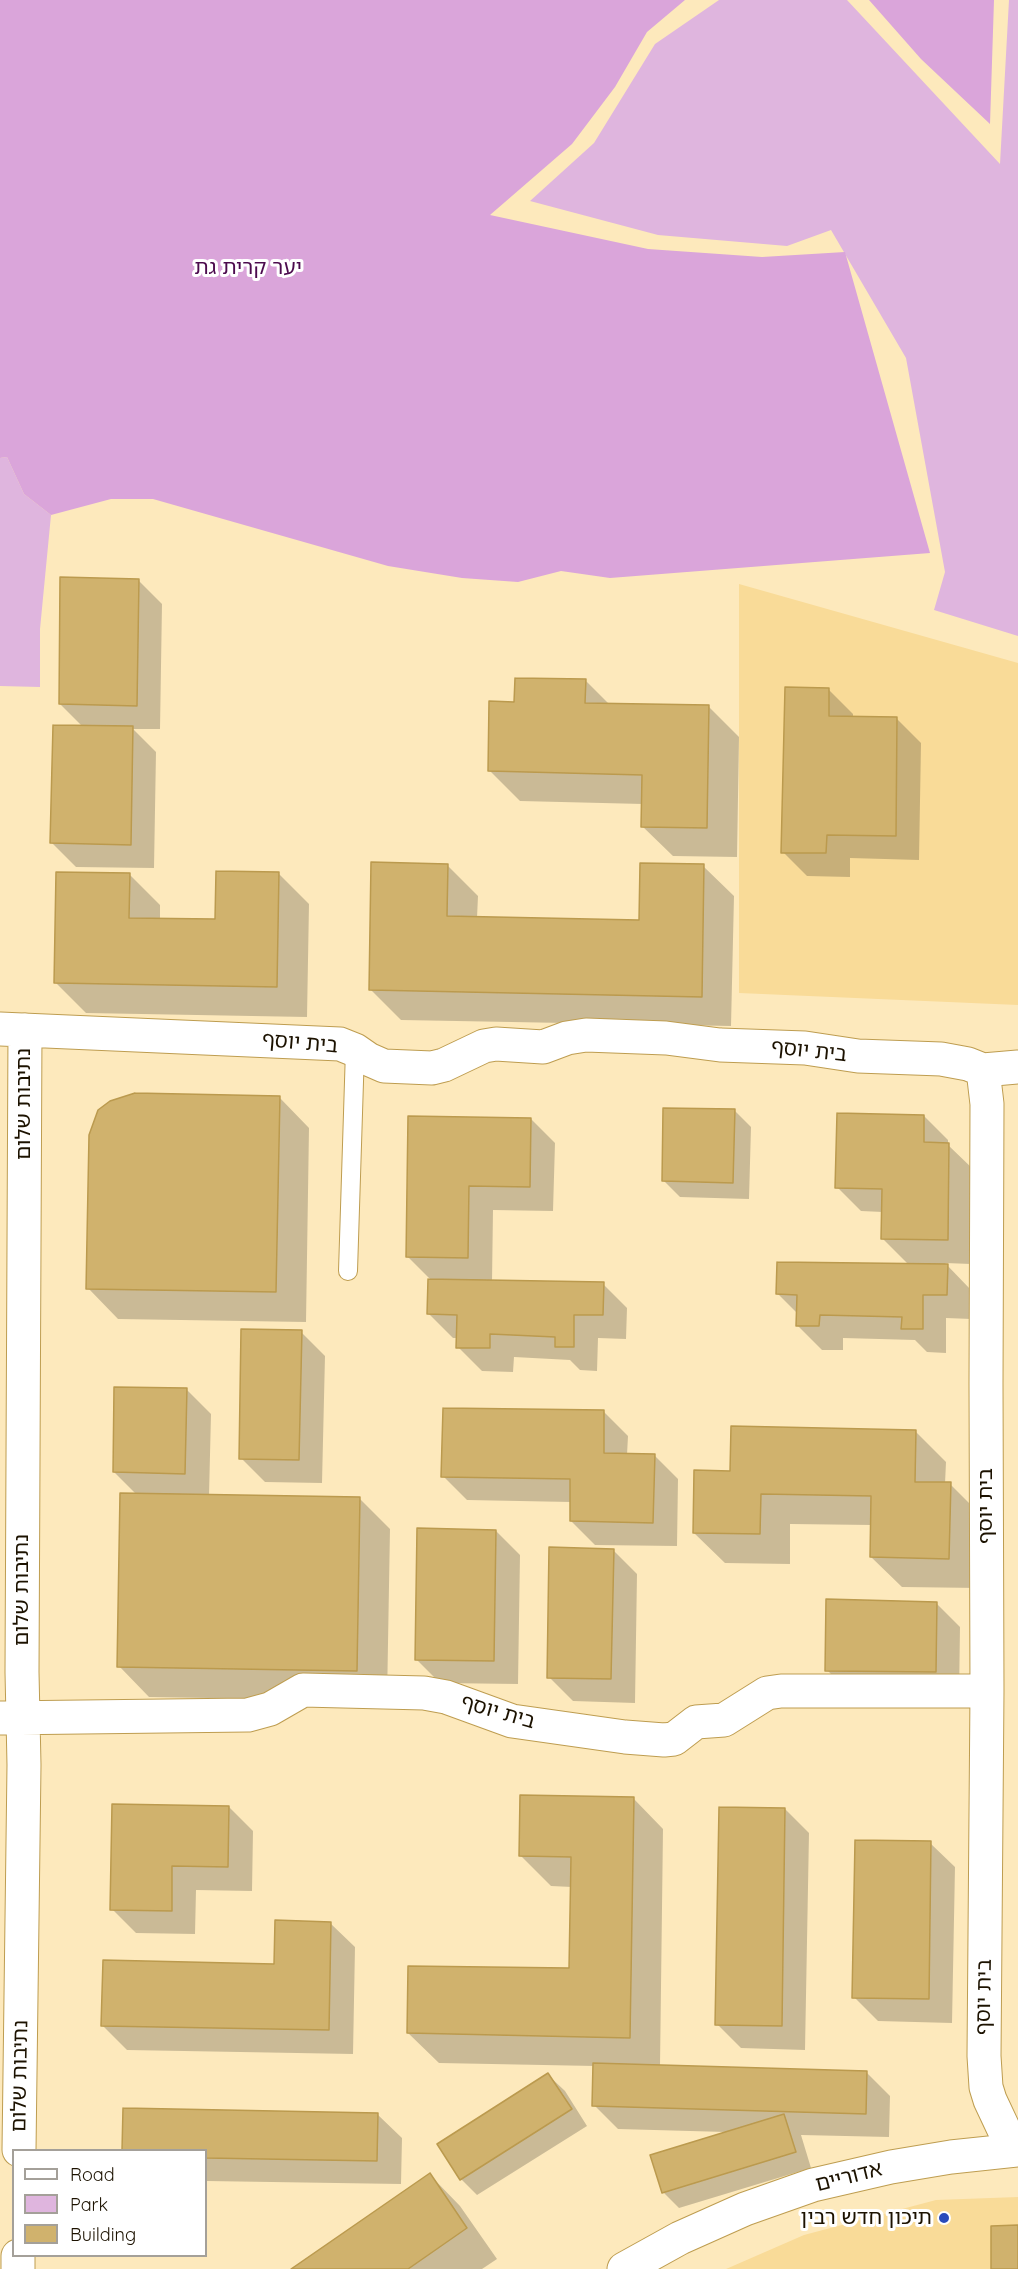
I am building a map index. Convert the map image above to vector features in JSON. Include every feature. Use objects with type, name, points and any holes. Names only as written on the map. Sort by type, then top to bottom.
[{"type":"street","name":"בית יוסף","points":[[12,1029],[312,1041],[340,1044],[384,1066],[432,1068],[444,1065],[484,1046],[496,1044],[543,1047],[575,1036],[597,1036],[666,1038],[720,1045],[805,1048],[858,1056],[941,1059],[968,1064],[983,1070],[987,1104],[987,1691],[984,2055],[986,2087],[997,2116],[1018,2150]]},
{"type":"street","name":"נתיבות שלום","points":[[12,1029],[21,1672],[12,1718],[19,2149]]},
{"type":"street","points":[[983,1070],[1018,1067]]},
{"type":"street","name":"בית יוסף","points":[[12,1718],[248,1714],[270,1709],[303,1690],[424,1693],[462,1702],[512,1721],[625,1737],[664,1740],[674,1739],[696,1722],[724,1720],[768,1693],[781,1691],[987,1691]]},
{"type":"street","name":"אדוריים","points":[[624,2269],[691,2233],[745,2209],[813,2185],[891,2167],[951,2157],[1018,2150]]},
{"type":"lane","points":[[348,1271],[355,1050]]},
{"type":"shaded area","points":[[739,584],[1018,663],[1018,1005],[739,993]]},
{"type":"shaded area","name":"תיכון חדש רבין","points":[[1018,2197],[1018,2269],[726,2269],[804,2235],[936,2200]]},
{"type":"green space","name":"יער קרית גת","points":[[0,0],[685,0],[647,32],[615,87],[572,144],[490,215],[648,249],[762,257],[845,252],[930,553],[610,578],[561,571],[518,582],[462,578],[388,566],[153,499],[111,499],[51,515],[24,494],[7,457],[0,458]]},
{"type":"green space","points":[[719,0],[847,0],[1000,164],[1009,0],[1018,0],[1018,636],[934,610],[945,572],[906,358],[831,230],[787,246],[658,235],[530,201],[594,143],[655,44]]},
{"type":"green space","points":[[869,0],[994,0],[990,124],[921,59]]},
{"type":"green space","points":[[7,457],[24,494],[51,515],[40,629],[40,687],[0,686],[0,458]]},
{"type":"building","points":[[60,577],[139,579],[137,706],[59,704]]},
{"type":"building","points":[[515,678],[586,679],[585,703],[709,705],[707,828],[641,827],[642,775],[488,771],[489,701],[514,702]]},
{"type":"building","points":[[785,687],[829,688],[829,716],[897,717],[896,836],[827,835],[826,853],[781,853]]},
{"type":"building","points":[[53,725],[133,726],[131,845],[50,843]]},
{"type":"building","points":[[371,862],[448,864],[447,916],[639,920],[640,863],[704,864],[702,997],[369,990]]},
{"type":"building","points":[[216,871],[279,872],[277,987],[54,983],[56,872],[130,873],[129,918],[215,919]]},
{"type":"building","points":[[135,1093],[280,1096],[276,1292],[86,1289],[89,1135],[98,1110],[110,1101]]},
{"type":"building","points":[[663,1108],[735,1109],[733,1183],[662,1181]]},
{"type":"building","points":[[837,1113],[924,1115],[924,1142],[949,1143],[948,1240],[881,1239],[882,1189],[835,1188]]},
{"type":"building","points":[[408,1116],[531,1118],[530,1187],[469,1186],[468,1258],[406,1257]]},
{"type":"building","points":[[777,1262],[948,1264],[947,1295],[923,1295],[923,1329],[901,1329],[902,1317],[820,1315],[819,1326],[796,1326],[797,1295],[776,1294]]},
{"type":"building","points":[[428,1279],[604,1282],[603,1315],[574,1315],[574,1347],[555,1347],[555,1337],[490,1334],[490,1348],[456,1348],[457,1315],[427,1314]]},
{"type":"building","points":[[241,1329],[302,1330],[299,1460],[239,1459]]},
{"type":"building","points":[[114,1387],[187,1388],[185,1474],[113,1472]]},
{"type":"building","points":[[443,1408],[604,1410],[604,1453],[655,1454],[653,1523],[570,1521],[570,1479],[441,1477]]},
{"type":"building","points":[[731,1426],[916,1430],[915,1482],[951,1482],[949,1559],[870,1557],[871,1496],[761,1494],[760,1534],[693,1533],[694,1470],[730,1471]]},
{"type":"building","points":[[120,1493],[360,1497],[357,1671],[117,1667]]},
{"type":"building","points":[[417,1528],[496,1530],[494,1661],[415,1660]]},
{"type":"building","points":[[549,1547],[614,1549],[611,1679],[547,1678]]},
{"type":"building","points":[[826,1599],[937,1602],[936,1672],[825,1671]]},
{"type":"building","points":[[520,1795],[634,1797],[630,2038],[407,2033],[408,1966],[569,1968],[571,1857],[519,1856]]},
{"type":"building","points":[[112,1804],[229,1806],[228,1867],[172,1866],[172,1911],[110,1910]]},
{"type":"building","points":[[719,1807],[785,1808],[782,2026],[715,2025]]},
{"type":"building","points":[[855,1840],[931,1841],[929,1999],[852,1998]]},
{"type":"building","points":[[275,1920],[331,1922],[329,2030],[101,2026],[103,1960],[274,1964]]},
{"type":"building","points":[[593,2063],[867,2071],[866,2114],[592,2106]]},
{"type":"building","points":[[548,2073],[572,2109],[460,2180],[437,2144]]},
{"type":"building","points":[[123,2108],[378,2113],[377,2161],[207,2158],[207,2149],[122,2149]]},
{"type":"building","points":[[784,2114],[796,2152],[662,2193],[650,2155]]},
{"type":"building","points":[[430,2173],[467,2228],[408,2269],[291,2269]]},
{"type":"building","points":[[1018,2225],[1018,2269],[991,2269],[991,2226]]},
{"type":"place","name":"תיכון חדש רבין","points":[[944,2218]]}]
